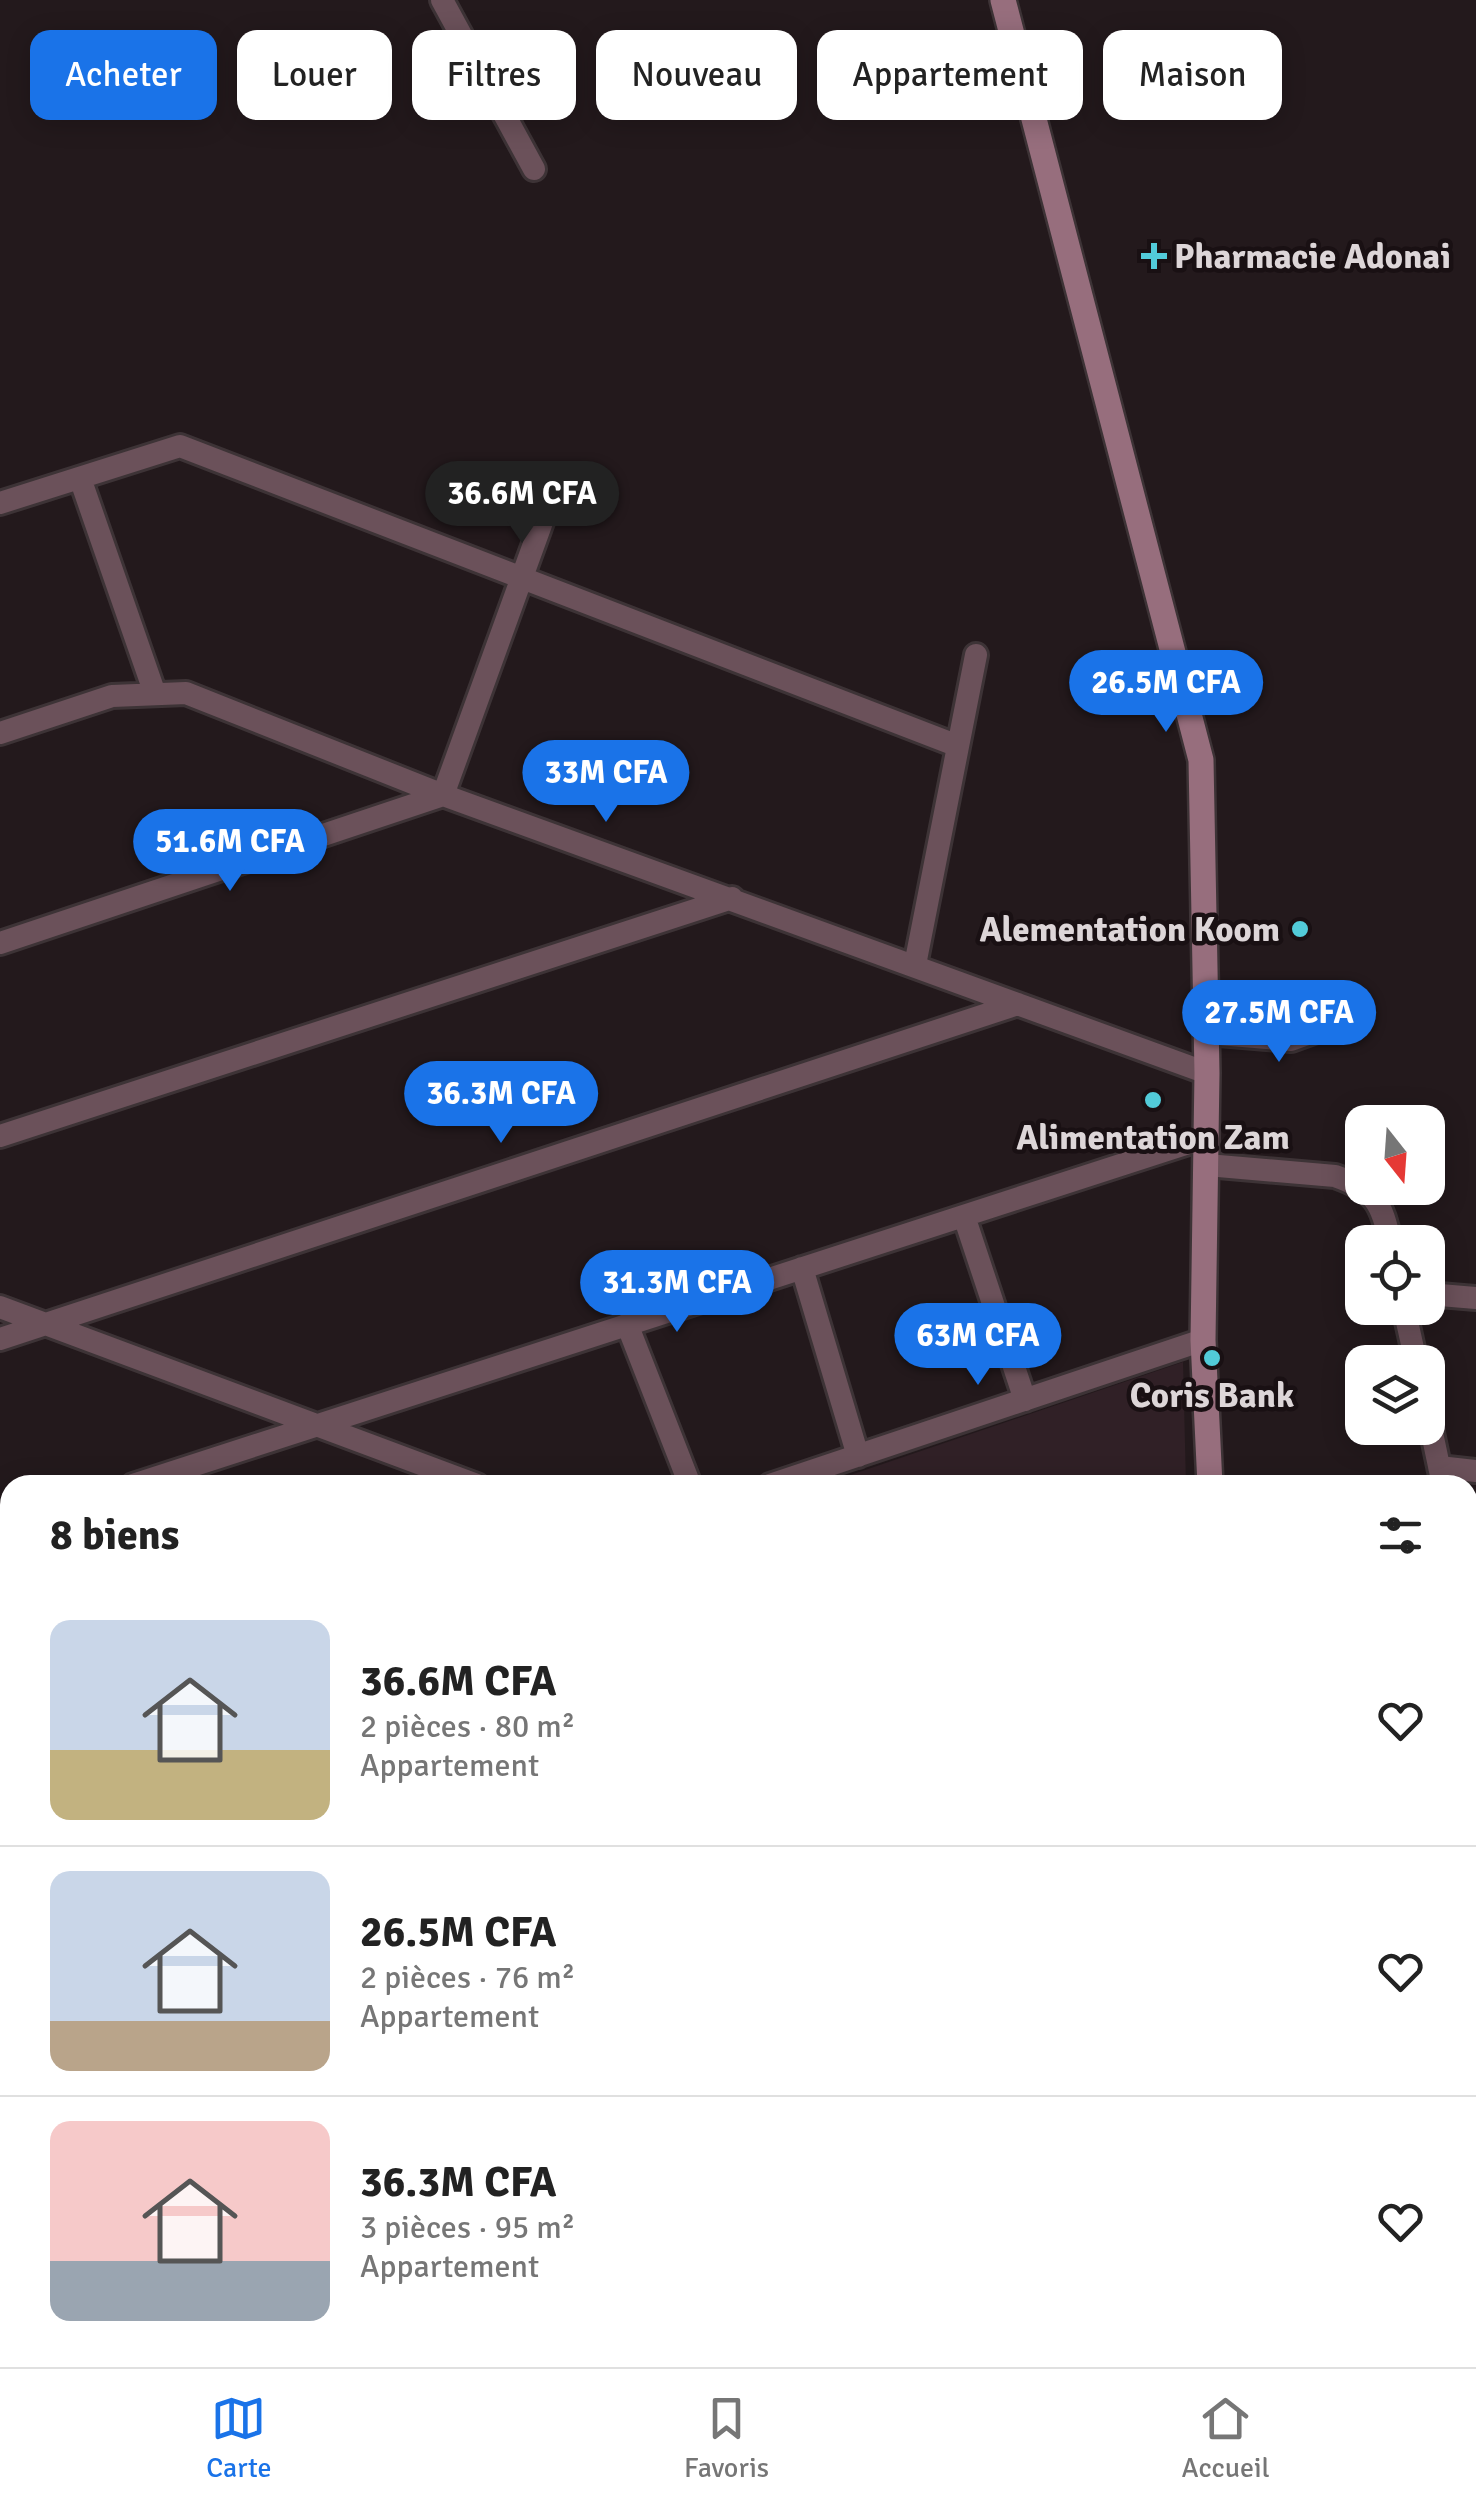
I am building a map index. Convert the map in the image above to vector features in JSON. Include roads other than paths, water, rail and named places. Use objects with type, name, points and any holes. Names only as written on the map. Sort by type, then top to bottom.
[{"type":"main road","points":[[1003,0],[1201,760],[1207,1033],[1203,1340],[1210,1475]]},
{"type":"street","points":[[442,0],[534,169]]},
{"type":"street","points":[[0,503],[180,446],[523,575],[958,746]]},
{"type":"street","points":[[443,795],[560,476]]},
{"type":"street","points":[[80,478],[155,694]]},
{"type":"street","points":[[915,965],[976,655]]},
{"type":"street","points":[[0,733],[112,696],[186,693],[443,795],[1207,1073]]},
{"type":"street","points":[[0,943],[443,795]]},
{"type":"street","points":[[0,1136],[732,898]]},
{"type":"street","points":[[0,1338],[1018,1004]]},
{"type":"street","points":[[1207,1033],[1291,1040],[1341,1022]]},
{"type":"street","points":[[164,1475],[1206,1138]]},
{"type":"street","points":[[1207,1166],[1335,1176],[1354,1183],[1384,1210],[1387,1225]]},
{"type":"street","points":[[964,1216],[1024,1400]]},
{"type":"street","points":[[802,1268],[858,1456]]},
{"type":"street","points":[[1445,1295],[1476,1298]]},
{"type":"street","points":[[0,1307],[451,1475]]},
{"type":"street","points":[[627,1324],[686,1475]]},
{"type":"street","points":[[800,1475],[1203,1340]]},
{"type":"street","points":[[1434,1445],[1441,1475]]},
{"type":"street","points":[[1448,1475],[1476,1471]]},
{"type":"place","name":"Pharmacie Adonai","points":[[1154,256]]},
{"type":"place","name":"Alementation Koom","points":[[1300,929]]},
{"type":"place","name":"Alimentation Zam","points":[[1153,1100]]},
{"type":"place","name":"Coris Bank","points":[[1212,1358]]}]
